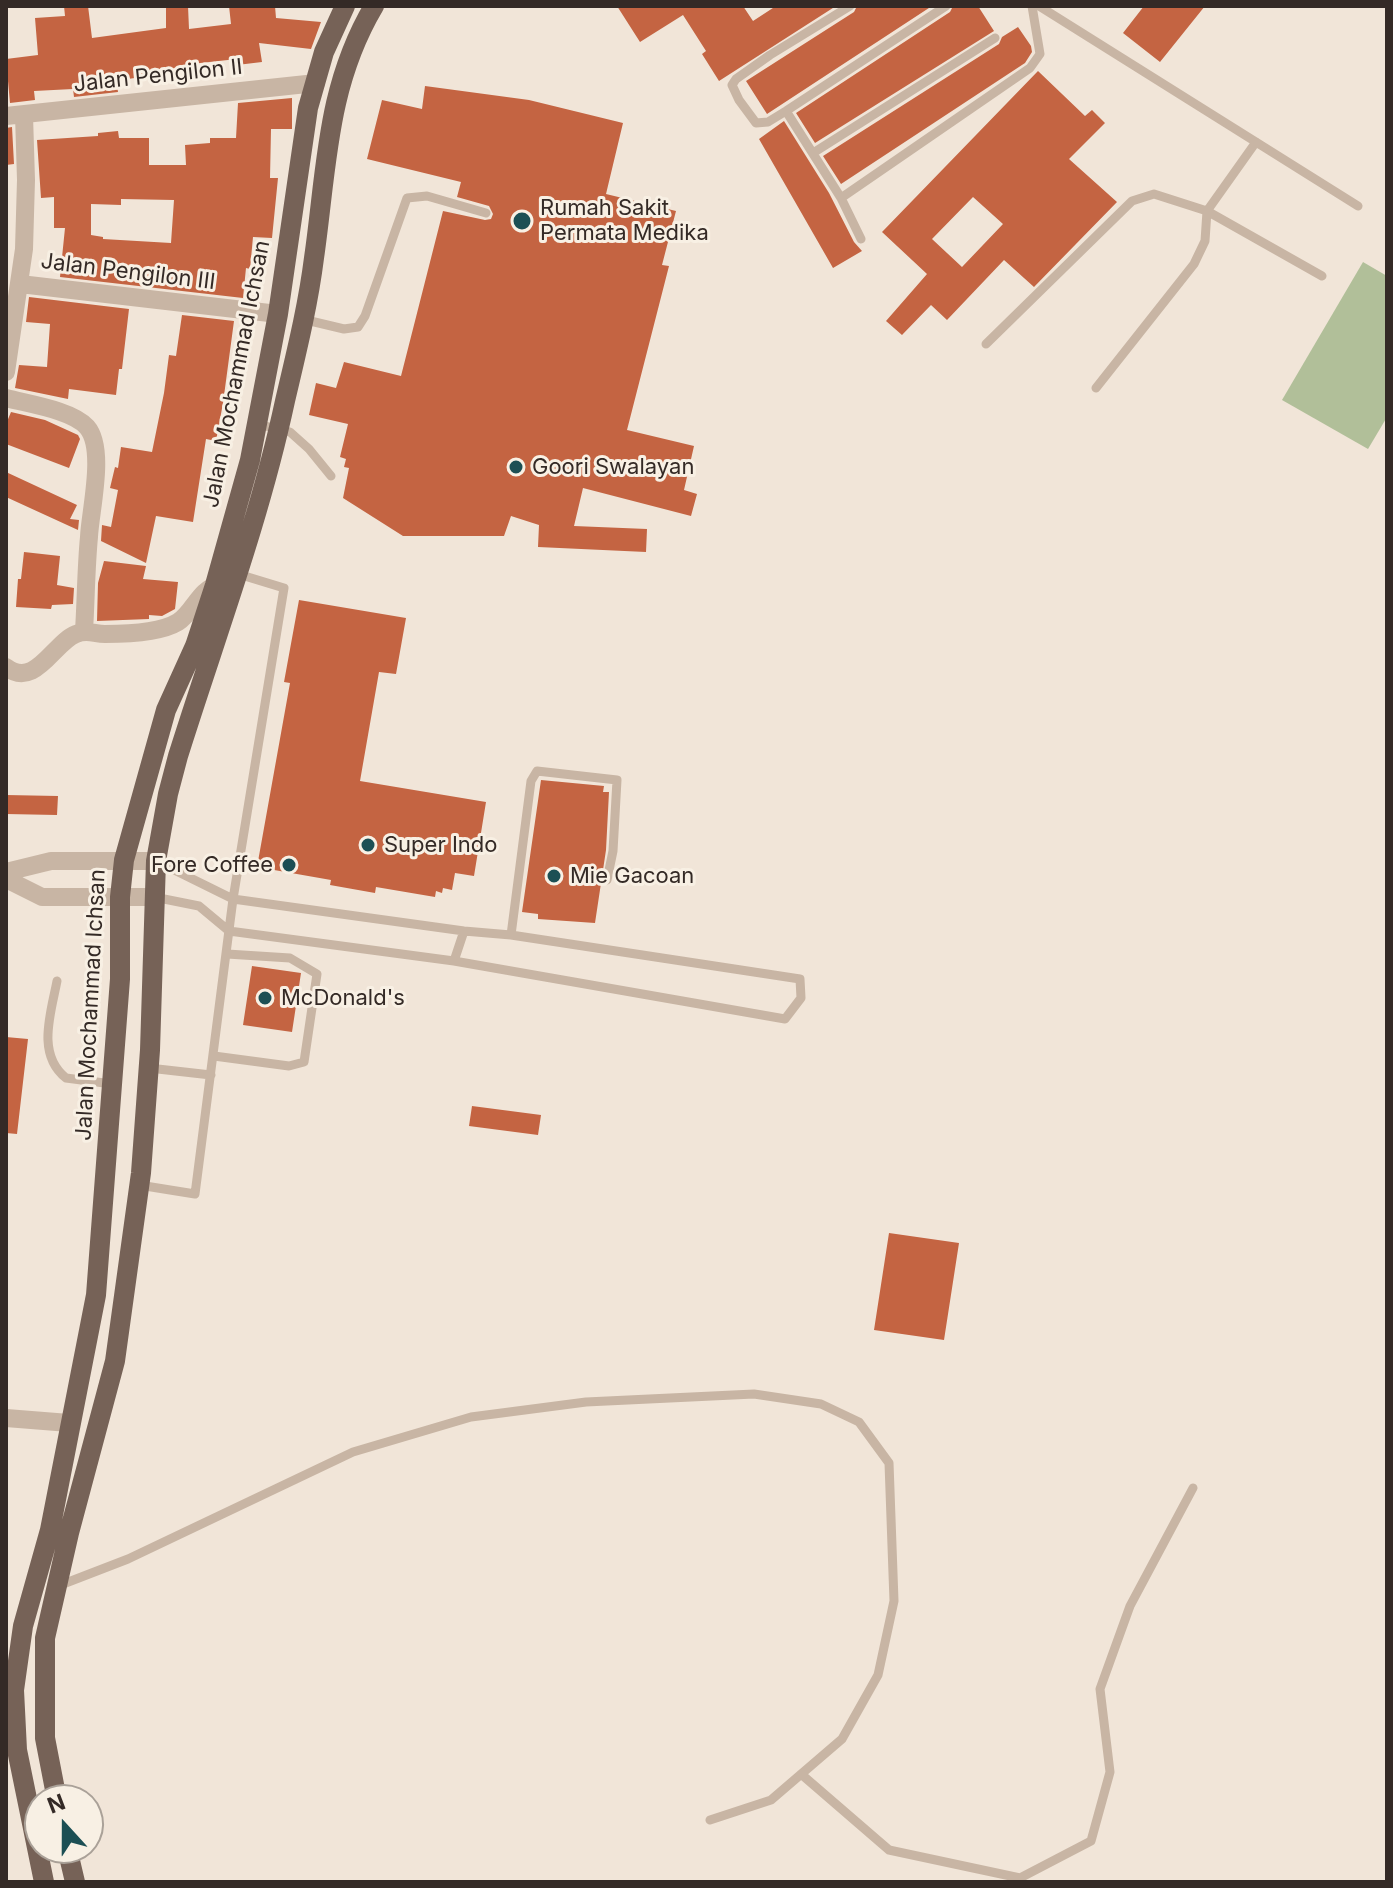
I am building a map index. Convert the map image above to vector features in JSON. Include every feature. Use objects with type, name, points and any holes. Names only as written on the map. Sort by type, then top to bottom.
[{"type":"main road","name":"Jalan Mochammad Ichsan","points":[[54,1784],[45,1738],[45,1638],[69,1533],[115,1361],[139,1185],[149,1068],[156,861],[168,794],[226,579],[278,314],[308,108],[324,52],[345,6]]},
{"type":"main road","name":"Jalan Mochammad Ichsan","points":[[44,1882],[17,1750],[14,1690],[23,1626],[50,1530],[96,1295],[120,979],[120,897],[124,860],[166,710],[255,521],[314,261],[335,97],[350,52],[374,6]]},
{"type":"main road","points":[[278,314],[302,319]]},
{"type":"main road","points":[[83,1358],[115,1361]]},
{"type":"street","name":"Jalan Pengilon II","points":[[15,115],[316,83]]},
{"type":"street","points":[[6,372],[20,284],[26,180],[15,115]]},
{"type":"street","name":"Jalan Pengilon III","points":[[20,284],[278,314]]},
{"type":"street","points":[[6,398],[70,415],[87,426],[92,436],[95,477],[84,631]]},
{"type":"street","points":[[6,649],[8,669],[23,673],[37,669],[62,640],[84,631],[104,634],[160,629],[176,623],[187,615],[207,589],[226,579]]},
{"type":"street","points":[[6,872],[51,861],[156,861]]},
{"type":"street","points":[[6,879],[42,897],[153,897]]},
{"type":"street","points":[[6,1418],[69,1423]]},
{"type":"lane","points":[[850,6],[736,79],[732,85],[756,123],[768,122],[786,111],[946,6]]},
{"type":"lane","points":[[841,198],[1030,68],[1040,54],[1032,6]]},
{"type":"lane","points":[[1039,6],[1358,206]]},
{"type":"lane","points":[[813,153],[995,38]]},
{"type":"lane","points":[[786,111],[841,198],[861,239]]},
{"type":"lane","points":[[1096,388],[1194,264],[1205,241],[1207,211],[1256,142]]},
{"type":"lane","points":[[986,344],[1132,201],[1154,194],[1207,211],[1322,276]]},
{"type":"lane","points":[[302,319],[344,329],[358,327],[365,316],[407,198],[427,196],[486,213]]},
{"type":"lane","points":[[257,424],[290,432],[331,476]]},
{"type":"lane","points":[[139,1185],[195,1194],[233,899],[284,588],[226,579]]},
{"type":"lane","points":[[511,935],[531,781],[537,771],[617,780],[613,851],[607,880]]},
{"type":"lane","points":[[153,897],[199,906],[229,931],[454,961],[785,1019],[801,998],[800,979],[511,935],[233,899],[156,861]]},
{"type":"lane","points":[[454,961],[464,931]]},
{"type":"lane","points":[[214,1056],[289,1066],[304,1062],[317,974],[290,958],[227,954]]},
{"type":"lane","points":[[57,981],[46,1040],[54,1065],[66,1078],[112,1084]]},
{"type":"lane","points":[[149,1068],[211,1075]]},
{"type":"lane","points":[[58,1586],[128,1559],[353,1452],[471,1417],[586,1402],[754,1394],[821,1404],[859,1422],[889,1463],[894,1601],[878,1675],[842,1739],[771,1800],[710,1820]]},
{"type":"lane","points":[[801,1774],[889,1850],[1020,1878],[1091,1841],[1110,1772],[1100,1689],[1130,1606],[1193,1488]]},
{"type":"green space","points":[[1363,262],[1387,276],[1387,417],[1368,449],[1282,400]]},
{"type":"building","points":[[64,6],[88,6],[92,38],[166,28],[166,6],[188,6],[189,29],[231,24],[229,6],[275,6],[276,18],[321,22],[311,49],[259,43],[262,62],[237,65],[237,59],[191,64],[191,67],[167,69],[167,73],[128,79],[129,83],[117,85],[118,92],[74,97],[73,89],[34,91],[35,100],[10,103],[6,59],[38,55],[35,18],[65,16]]},
{"type":"building","points":[[617,6],[743,6],[753,21],[776,6],[836,6],[719,81],[702,54],[706,51],[683,15],[640,42]]},
{"type":"building","points":[[857,6],[932,6],[767,114],[746,81],[854,12]]},
{"type":"building","points":[[953,6],[978,6],[994,31],[815,143],[796,113],[950,12]]},
{"type":"building","points":[[1144,6],[1205,6],[1160,62],[1123,33]]},
{"type":"building","points":[[1018,27],[1031,46],[1032,52],[1025,63],[841,184],[823,156],[999,44],[1002,37]]},
{"type":"building","points":[[1038,71],[1085,116],[1092,110],[1105,123],[1069,159],[1117,202],[1034,287],[1004,260],[947,320],[931,305],[902,335],[886,321],[927,274],[882,232]],"holes":[[[973,197],[1003,224],[962,267],[932,239]]]},
{"type":"building","name":"Rumah Sakit Permata Medika","points":[[425,86],[529,100],[623,123],[606,194],[676,211],[662,265],[669,266],[627,430],[694,446],[684,490],[697,494],[691,516],[583,488],[574,526],[647,529],[646,552],[538,547],[539,525],[511,516],[504,536],[403,536],[343,498],[349,468],[344,467],[346,459],[340,457],[348,424],[309,415],[316,383],[336,388],[344,362],[401,376],[443,211],[485,220],[491,219],[493,214],[489,206],[457,197],[461,182],[367,159],[382,100],[422,109]]},
{"type":"building","points":[[292,98],[292,129],[271,129],[270,178],[278,178],[272,238],[253,237],[243,298],[60,277],[65,228],[54,228],[54,197],[41,198],[37,140],[98,136],[98,133],[118,131],[119,138],[149,138],[149,165],[186,165],[185,145],[210,143],[210,138],[236,138],[238,103]],"holes":[[[121,199],[174,200],[171,243],[103,239],[91,235],[91,204],[121,205]]]},
{"type":"building","points":[[784,121],[862,251],[833,268],[759,139]]},
{"type":"building","points":[[12,127],[14,164],[6,165],[6,128]]},
{"type":"building","points":[[29,297],[129,309],[116,395],[69,389],[68,399],[15,388],[19,365],[47,367],[50,324],[26,322]]},
{"type":"building","points":[[182,315],[234,321],[223,403],[216,441],[206,439],[193,522],[156,516],[146,563],[101,541],[102,525],[111,527],[118,490],[110,488],[115,467],[118,468],[121,447],[152,452],[169,355],[176,356]]},
{"type":"building","points":[[11,412],[45,420],[78,435],[80,439],[69,468],[6,444],[6,424]]},
{"type":"building","points":[[6,472],[77,505],[70,519],[79,520],[78,530],[6,497]]},
{"type":"building","points":[[24,552],[60,556],[57,585],[74,588],[73,604],[52,605],[51,609],[16,607]]},
{"type":"building","points":[[104,561],[146,566],[143,579],[178,582],[175,609],[162,616],[149,615],[149,619],[97,621],[98,583]]},
{"type":"building","points":[[299,600],[406,618],[396,674],[379,672],[360,781],[486,802],[474,876],[455,873],[452,890],[443,888],[442,893],[436,891],[435,897],[376,887],[375,893],[330,885],[331,880],[257,867],[290,683],[284,682]]},
{"type":"building","points":[[541,780],[604,786],[603,792],[609,792],[606,850],[595,923],[538,919],[538,914],[522,912]]},
{"type":"building","points":[[6,795],[58,796],[57,815],[6,814]]},
{"type":"building","points":[[252,966],[301,973],[292,1032],[243,1025]]},
{"type":"building","points":[[6,1037],[28,1039],[17,1134],[6,1133]]},
{"type":"building","points":[[472,1106],[541,1115],[538,1135],[469,1126]]},
{"type":"building","points":[[889,1233],[959,1243],[944,1340],[874,1330]]},
{"type":"place","name":"Rumah Sakit Permata Medika","points":[[522,221]]},
{"type":"place","name":"Goori Swalayan","points":[[516,467]]},
{"type":"place","name":"Super Indo","points":[[368,845]]},
{"type":"place","name":"Fore Coffee","points":[[289,865]]},
{"type":"place","name":"Mie Gacoan","points":[[554,876]]},
{"type":"place","name":"McDonald's","points":[[265,998]]}]
